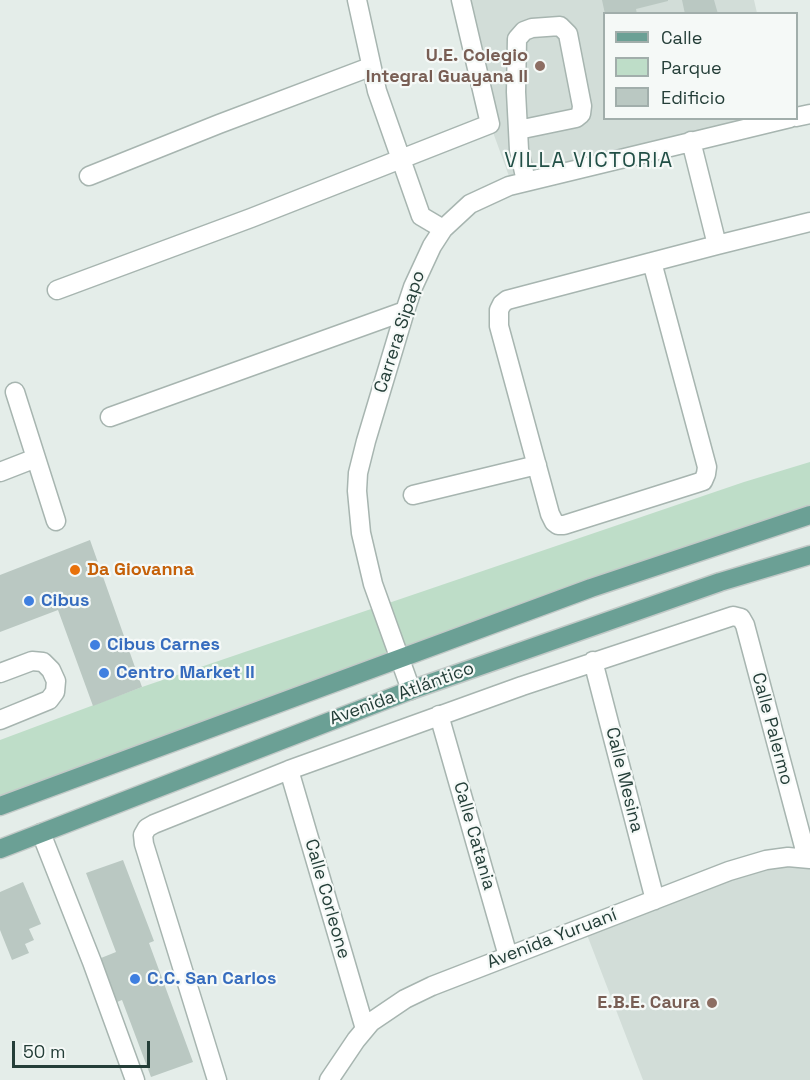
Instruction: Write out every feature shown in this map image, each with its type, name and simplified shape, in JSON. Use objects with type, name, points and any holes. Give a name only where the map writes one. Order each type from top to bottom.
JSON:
[{"type":"main road","name":"Avenida Atlántico","points":[[0,806],[591,588],[810,515]]},
{"type":"main road","name":"Avenida Atlántico","points":[[0,849],[411,690],[720,582],[810,555]]},
{"type":"street","points":[[357,0],[370,67],[421,216],[443,229]]},
{"type":"street","points":[[57,290],[490,124],[460,0]]},
{"type":"street","points":[[518,130],[576,118],[581,114],[582,106],[568,34],[560,26],[532,28],[524,31],[517,39],[516,92],[519,150],[526,181]]},
{"type":"street","points":[[89,176],[370,67]]},
{"type":"street","name":"Carrera Sipapo","points":[[411,690],[372,584],[361,533],[357,490],[358,473],[405,311],[422,264],[443,229],[470,204],[508,186],[781,120]]},
{"type":"street","points":[[691,141],[717,245]]},
{"type":"street","points":[[652,262],[707,467],[706,474],[703,481],[558,525],[550,514],[499,326],[499,310],[507,300],[652,262],[717,245],[810,222]]},
{"type":"street","points":[[110,417],[405,311]]},
{"type":"street","points":[[15,392],[56,521]]},
{"type":"street","points":[[0,472],[36,458]]},
{"type":"street","points":[[413,495],[537,465]]},
{"type":"street","name":"Calle Palermo","points":[[593,661],[723,618],[733,616],[741,618],[745,625],[808,858]]},
{"type":"street","points":[[0,673],[32,661],[44,662],[56,681],[55,692],[49,700],[0,720]]},
{"type":"street","points":[[217,1080],[144,844],[143,835],[147,828],[289,770],[593,661]]},
{"type":"street","name":"Calle Mesina","points":[[593,661],[655,900]]},
{"type":"street","name":"Calle Catania","points":[[439,715],[508,956]]},
{"type":"street","name":"Calle Corleone","points":[[289,770],[365,1029]]},
{"type":"street","points":[[41,833],[135,1080]]},
{"type":"street","name":"Avenida Yuruaní","points":[[329,1080],[365,1029],[386,1011],[432,986],[729,871],[766,860],[788,857],[808,858]]},
{"type":"shaded area","name":"U.E. Colegio Integral Guayana II","points":[[461,0],[754,0],[757,12],[603,12],[603,120],[773,120],[514,190],[490,124]]},
{"type":"shaded area","name":"E.B.E. Caura","points":[[810,859],[810,1080],[643,1080],[584,927],[729,871]]},
{"type":"green space","points":[[810,462],[810,515],[0,806],[0,740],[142,687],[744,482]]},
{"type":"building","points":[[602,0],[668,0],[636,9],[637,12],[605,12]]},
{"type":"building","points":[[682,0],[714,0],[717,12],[685,12]]},
{"type":"building","points":[[90,540],[142,687],[93,706],[58,610],[0,632],[0,575]]},
{"type":"building","name":"C.C. San Carlos","points":[[123,860],[154,941],[149,943],[193,1062],[151,1077],[122,1000],[117,1002],[101,958],[116,952],[86,873]]},
{"type":"building","points":[[23,882],[41,924],[29,929],[34,940],[25,944],[29,953],[12,960],[0,930],[0,892]]},
{"type":"place","name":"U.E. Colegio Integral Guayana II","points":[[540,66]]},
{"type":"place","name":"Da Giovanna","points":[[75,570]]},
{"type":"place","name":"Cibus","points":[[29,601]]},
{"type":"place","name":"Cibus Carnes","points":[[95,645]]},
{"type":"place","name":"Centro Market II","points":[[104,673]]},
{"type":"place","name":"C.C. San Carlos","points":[[135,979]]},
{"type":"place","name":"E.B.E. Caura","points":[[712,1003]]},
{"type":"district","name":"VILLA VICTORIA","points":[[589,161]]}]
